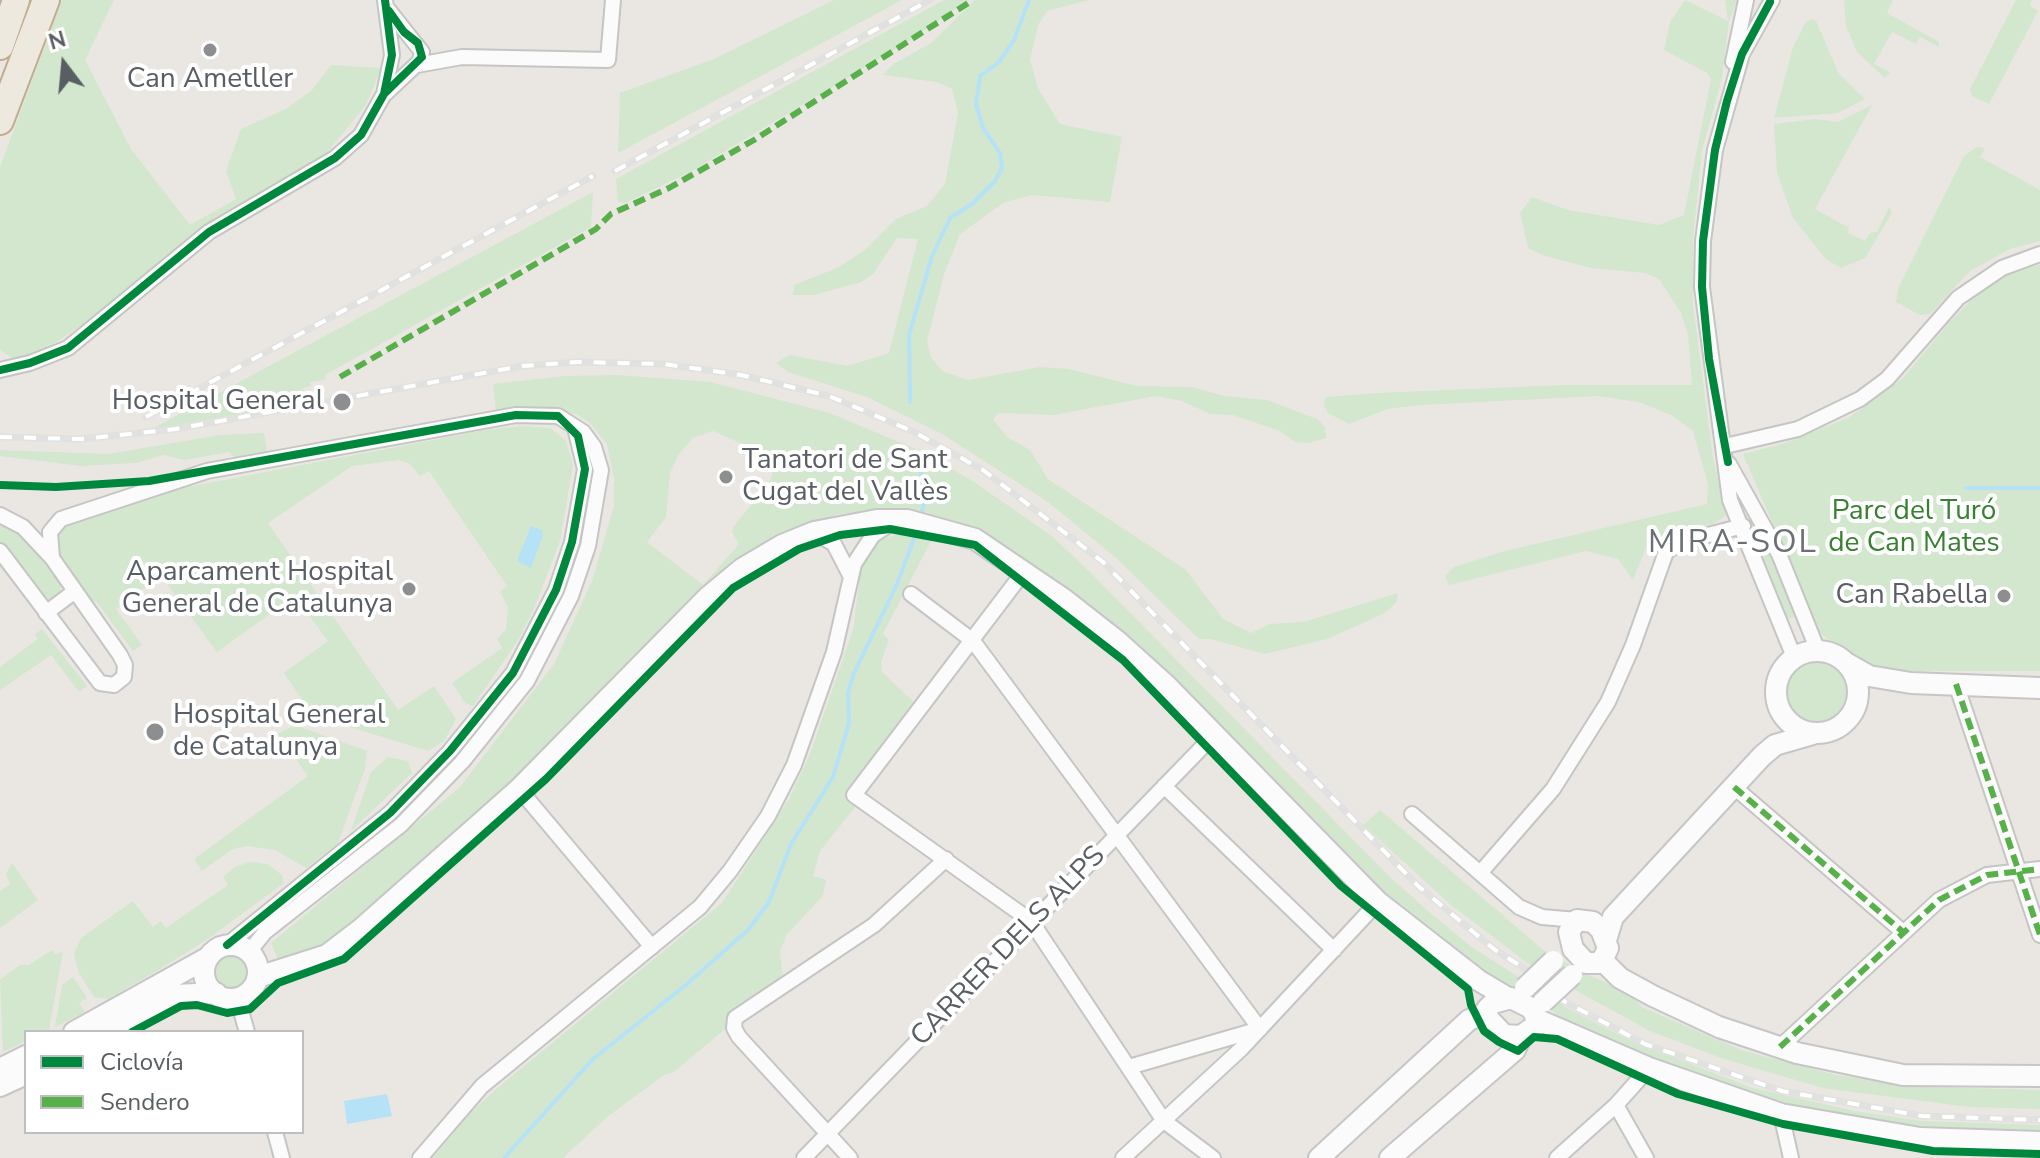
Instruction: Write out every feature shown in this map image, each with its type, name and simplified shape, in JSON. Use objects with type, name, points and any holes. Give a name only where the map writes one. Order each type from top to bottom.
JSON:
[{"type":"highway","points":[[0,46],[16,0]]},
{"type":"highway","points":[[0,121],[46,0]]},
{"type":"street","points":[[392,53],[399,66],[462,57],[608,60],[613,0]]},
{"type":"street","points":[[1746,0],[1736,35],[1727,101],[1709,186],[1702,287],[1709,359],[1728,462],[1730,500],[1794,657]]},
{"type":"street","points":[[1727,101],[1742,54],[1772,0]]},
{"type":"street","points":[[0,370],[48,358],[68,348],[209,232],[335,158],[361,135],[384,94],[414,66],[422,52],[386,3]]},
{"type":"street","points":[[384,94],[392,53],[386,3]]},
{"type":"street","points":[[392,53],[401,39],[462,57]]},
{"type":"street","points":[[1725,446],[1798,429],[1860,399],[1887,379],[1958,298],[2002,268],[2040,254]]},
{"type":"street","points":[[52,558],[49,539],[61,519],[207,471],[489,419],[546,415],[558,416],[583,432],[598,457],[601,470],[598,500],[571,596],[527,681],[462,762],[412,814],[343,874],[265,932],[253,947],[258,977]]},
{"type":"street","points":[[78,1030],[218,951],[390,813],[450,751],[513,673],[556,590],[572,542],[585,469],[578,436],[571,425]]},
{"type":"street","points":[[1728,462],[1779,554],[1818,651]]},
{"type":"street","points":[[0,515],[23,527],[52,558],[125,665],[124,677],[114,685],[100,683],[0,551]]},
{"type":"street","points":[[420,1158],[482,1086],[700,907],[768,816],[794,765],[834,652],[854,564],[873,535],[902,520]]},
{"type":"street","points":[[246,1030],[241,1011],[243,996],[258,977],[338,949],[519,789],[727,580],[782,545],[814,532],[852,524],[902,520],[937,526],[975,539],[1065,600],[1167,686],[1378,902],[1504,1001],[1537,1021],[1649,1068],[1781,1114],[1920,1138],[2040,1142]]},
{"type":"street","points":[[1481,872],[1553,789],[1608,702],[1633,645],[1666,552],[1681,542],[1743,526]]},
{"type":"street","points":[[814,532],[834,544],[851,578]]},
{"type":"street","points":[[1019,578],[854,795],[1031,921],[1164,1121],[1213,1158]]},
{"type":"street","points":[[46,613],[75,591]]},
{"type":"street","points":[[911,594],[973,641],[1260,1029]]},
{"type":"street","points":[[1762,756],[1775,725],[1775,690],[1779,675],[1794,657],[1818,651],[1869,676],[1911,683],[2040,688]]},
{"type":"street","points":[[1846,663],[1857,682],[1856,705]]},
{"type":"street","points":[[1390,1158],[1515,1050],[1587,966],[1608,954],[1606,940],[1610,921],[1617,912],[1762,756],[1789,738],[1829,732],[1844,724],[1856,705],[1870,695],[1911,683]]},
{"type":"street","points":[[1956,684],[2040,935]]},
{"type":"street","points":[[1777,706],[1791,725],[1813,734]]},
{"type":"street","name":"CARRER DELS ALPS","points":[[804,1158],[1213,736]]},
{"type":"street","points":[[1164,786],[1334,950]]},
{"type":"street","points":[[1734,787],[1903,932]]},
{"type":"street","points":[[519,789],[652,947]]},
{"type":"street","points":[[1412,814],[1519,907],[1606,940]]},
{"type":"street","points":[[850,1158],[739,1037],[733,1024],[739,1015],[874,925],[946,859]]},
{"type":"street","points":[[1780,1047],[1939,900],[1987,875],[2040,869]]},
{"type":"street","points":[[1123,1158],[1260,1029],[1378,902]]},
{"type":"street","points":[[1319,1158],[1469,1020],[1504,1001],[1553,961],[1572,927],[1617,912]]},
{"type":"street","points":[[1572,927],[1575,953],[1587,966],[1620,978],[1719,1027],[1780,1047],[1903,1075],[2040,1076]]},
{"type":"street","points":[[218,951],[244,948],[253,956]]},
{"type":"street","points":[[216,993],[206,981],[218,951]]},
{"type":"street","points":[[110,1030],[176,995],[216,993],[229,998],[243,996]]},
{"type":"street","points":[[1504,1001],[1500,1032],[1537,1021]]},
{"type":"street","points":[[1129,1067],[1260,1029]]},
{"type":"street","points":[[0,1069],[24,1057]]},
{"type":"street","points":[[1557,1158],[1616,1105],[1649,1068]]},
{"type":"street","points":[[0,1086],[24,1075]]},
{"type":"street","points":[[1616,1105],[1646,1158]]},
{"type":"street","points":[[1781,1114],[1791,1158]]},
{"type":"street","points":[[276,1134],[282,1158]]},
{"type":"green space","points":[[62,0],[114,0],[85,60],[131,149],[190,225],[236,199],[226,171],[241,129],[286,109],[312,90],[331,65],[381,68],[366,105],[325,155],[203,229],[103,311],[43,351],[17,361],[0,350],[0,167]]},
{"type":"green space","points":[[834,0],[902,0],[618,153],[620,93],[714,59]]},
{"type":"green space","points":[[944,0],[968,0],[904,44],[690,172],[625,203],[618,202],[616,179]]},
{"type":"green space","points":[[975,0],[1089,0],[1047,11],[1038,25],[1030,60],[1038,88],[1060,124],[1122,137],[1110,202],[1032,195],[1003,203],[960,234],[944,274],[927,341],[931,357],[942,371],[968,380],[1040,367],[1069,369],[1137,386],[1192,387],[1224,396],[1267,400],[1317,419],[1325,427],[1326,438],[1308,443],[1295,442],[1280,431],[1233,415],[1210,414],[1182,401],[1156,396],[1053,415],[998,413],[993,419],[1007,437],[1030,450],[1048,479],[1186,570],[1223,619],[1251,633],[1270,624],[1304,622],[1398,593],[1396,603],[1383,614],[1327,639],[1265,654],[1211,639],[1199,639],[1115,557],[1048,502],[942,434],[867,397],[788,372],[776,363],[790,355],[847,366],[889,353],[918,239],[897,238],[873,274],[861,282],[814,295],[793,295],[794,285],[837,268],[865,250],[896,219],[927,206],[945,184],[958,113],[952,89],[937,82],[883,75],[892,65],[931,43]]},
{"type":"green space","points":[[1685,0],[1728,21],[1725,0],[1737,0],[1729,21],[1722,78],[1702,151],[1693,239],[1693,305],[1713,458],[1726,515],[1715,523],[1648,543],[1633,580],[1618,559],[1586,551],[1449,585],[1445,576],[1454,567],[1505,551],[1707,504],[1708,484],[1693,431],[1673,416],[1639,402],[1597,396],[1421,405],[1387,409],[1349,424],[1328,413],[1324,406],[1325,397],[1378,393],[1563,385],[1692,385],[1688,334],[1681,313],[1659,279],[1645,273],[1591,268],[1545,256],[1528,248],[1520,213],[1532,197],[1568,210],[1659,225],[1684,215],[1711,79],[1707,73],[1664,50],[1670,22]]},
{"type":"green space","points":[[1844,0],[1893,0],[1887,13],[1939,42],[1939,47],[1920,37],[1916,44],[1892,32],[1874,64],[1890,72],[1885,78],[1857,52],[1846,26]]},
{"type":"green space","points":[[2016,0],[2032,0],[2030,6],[2038,11],[1989,104],[1972,96],[1970,89]]},
{"type":"green space","points":[[1816,21],[1839,74],[1865,99],[1838,113],[1774,118],[1793,47],[1806,22]]},
{"type":"green space","points":[[1872,105],[1815,209],[1849,228],[1848,233],[1865,241],[1870,233],[1877,232],[1889,207],[1892,213],[1865,258],[1841,268],[1826,259],[1793,218],[1777,173],[1774,124],[1815,119],[1838,122]]},
{"type":"green space","points":[[1977,147],[1985,148],[1980,157],[2040,190],[2040,241],[2010,249],[1970,271],[1930,314],[1920,315],[1896,302],[1898,289],[1964,156]]},
{"type":"green space","points":[[593,192],[591,227],[325,375],[325,380],[310,382],[311,386],[303,388],[305,395],[249,405],[251,412],[150,430]]},
{"type":"green space","name":"Parc del Turó de Can Mates","points":[[2040,265],[2040,671],[1869,671],[1819,632],[1743,454],[1785,443],[1848,418],[1903,378],[1985,286],[2023,268]]},
{"type":"green space","points":[[617,375],[710,382],[830,413],[927,454],[974,482],[1052,536],[1389,876],[1429,912],[1473,948],[1569,1009],[1631,1041],[1753,1088],[1855,1111],[1922,1121],[2040,1125],[2040,1136],[1972,1136],[1795,1111],[1684,1073],[1559,1018],[1552,1010],[1509,985],[1475,970],[1411,924],[1124,639],[984,530],[909,510],[839,514],[759,545],[705,588],[515,781],[331,941],[278,959],[271,943],[460,787],[554,664],[592,581],[614,506],[614,478],[607,444],[590,423],[576,414],[540,407],[496,411],[493,384],[564,376]],"holes":[[[713,431],[747,446],[768,460],[774,469],[768,485],[733,527],[732,532],[739,544],[703,585],[647,542],[666,517],[670,473],[679,454],[693,438]]]},
{"type":"green space","points":[[524,426],[550,428],[566,441],[573,465],[560,541],[519,639],[473,706],[465,703],[452,683],[502,648],[497,639],[506,629],[508,608],[500,591],[507,586],[429,471],[420,476],[410,464],[399,460],[352,466],[268,523],[398,710],[434,686],[456,719],[444,741],[428,751],[321,718],[309,710],[284,673],[328,641],[295,596],[217,652],[161,576],[116,609],[142,645],[133,651],[96,601],[92,603],[57,550],[58,533],[69,522],[172,490],[485,430]]},
{"type":"green space","points":[[264,433],[267,452],[235,458],[229,452],[184,460],[163,455],[136,463],[82,466],[0,456],[0,450],[108,454],[220,435]]},
{"type":"green space","points":[[1745,512],[1774,561],[1797,616],[1788,619]]},
{"type":"green space","points":[[0,520],[34,543],[61,583],[60,595],[50,600],[39,592],[0,541]]},
{"type":"green space","points":[[903,533],[932,539],[883,634],[889,640],[881,662],[882,672],[920,708],[856,790],[860,801],[820,851],[813,876],[826,880],[823,896],[787,934],[780,952],[783,980],[674,1072],[664,1075],[607,1117],[563,1158],[433,1158],[472,1111],[500,1086],[722,903],[789,799],[810,754],[853,630],[861,567],[870,550],[881,539]]},
{"type":"green space","points":[[42,629],[87,686],[79,692],[51,655],[0,690],[0,667],[38,639],[35,634]]},
{"type":"green space","points":[[1816,659],[1839,669],[1849,692],[1839,715],[1816,725],[1793,715],[1783,692],[1793,669]]},
{"type":"green space","points":[[295,725],[367,751],[365,769],[338,843],[306,868],[275,850],[247,846],[233,849],[202,871],[194,859],[308,776],[278,734]]},
{"type":"green space","points":[[388,757],[408,761],[412,773],[351,831],[371,772]]},
{"type":"green space","points":[[1380,810],[1542,949],[1588,975],[1627,991],[1642,1007],[1741,1050],[1836,1075],[1925,1087],[2040,1090],[2040,1109],[1969,1107],[1823,1088],[1724,1059],[1650,1031],[1533,967],[1451,905],[1363,825]]},
{"type":"green space","points":[[250,862],[267,864],[282,875],[284,883],[208,939],[160,969],[108,999],[94,997],[79,973],[74,954],[81,938],[133,901],[153,927],[161,921],[166,928],[228,885],[223,877],[235,867]]},
{"type":"green space","points":[[12,863],[38,900],[0,928],[0,891],[10,884],[6,874]]},
{"type":"green space","points":[[52,950],[56,955],[63,951],[49,1030],[24,1030],[24,1042],[3,1052],[0,980],[20,965],[29,965]]},
{"type":"green space","points":[[232,950],[247,956],[253,971],[247,986],[232,992],[217,986],[211,971],[217,956]]},
{"type":"green space","points":[[73,977],[87,998],[79,1003],[85,1012],[55,1027],[62,985]]},
{"type":"water","points":[[531,526],[542,530],[543,535],[531,568],[517,561]]},
{"type":"water","points":[[387,1094],[392,1116],[347,1124],[344,1101]]},
{"type":"waterway","points":[[910,402],[909,335],[932,256],[950,218],[972,204],[995,181],[1002,168],[1000,153],[983,128],[976,104],[980,76],[999,62],[1014,40],[1029,0]]},
{"type":"waterway","points":[[919,463],[925,497],[921,516]]},
{"type":"waterway","points":[[1966,488],[2040,488]]},
{"type":"waterway","points":[[504,1158],[593,1059],[687,984],[748,930],[769,902],[791,844],[833,777],[849,723],[848,693],[854,673],[897,584],[918,528]]},
{"type":"railway","points":[[615,171],[930,0]]},
{"type":"railway","points":[[146,417],[593,176]]},
{"type":"railway","points":[[0,437],[81,439],[176,429],[522,366],[578,362],[664,364],[741,375],[829,396],[912,431],[983,470],[1103,562],[1418,886],[1495,950],[1532,973]]},
{"type":"railway","points":[[1556,997],[1645,1044],[1782,1091],[1922,1116],[2040,1120]]},
{"type":"marked path","points":[[340,377],[596,229],[611,214],[669,188],[754,140],[973,0]]},
{"type":"marked path","points":[[1956,684],[2040,935]]},
{"type":"marked path","points":[[1734,787],[1903,932]]},
{"type":"marked path","points":[[1780,1047],[1939,900],[1987,875],[2040,869]]},
{"type":"cycle path","points":[[0,370],[30,363],[68,348],[209,232],[335,158],[361,135],[384,94],[392,55],[385,0]]},
{"type":"cycle path","points":[[1728,462],[1709,359],[1702,287],[1703,241],[1715,150],[1727,101],[1742,54],[1770,2]]},
{"type":"cycle path","points":[[384,94],[422,57],[418,43],[404,32],[389,11]]},
{"type":"cycle path","points":[[0,485],[56,487],[149,481],[516,415],[558,416],[578,436],[585,469],[572,542],[556,590],[513,673],[450,751],[390,813],[227,945]]},
{"type":"cycle path","points":[[136,1030],[181,1006],[197,1005],[227,1013],[250,1009],[278,983],[344,959],[546,779],[733,588],[799,549],[840,535],[890,529],[975,545],[1123,660],[1341,886],[1468,989],[1471,1005],[1484,1031],[1499,1042],[1518,1051],[1534,1037],[1557,1039],[1678,1094],[1783,1124],[1933,1151],[2040,1154]]},
{"type":"place","name":"Can Ametller","points":[[210,50]]},
{"type":"place","name":"Hospital General","points":[[342,402]]},
{"type":"place","name":"Tanatori de Sant Cugat del Vallès","points":[[726,477]]},
{"type":"place","name":"Aparcament Hospital General de Catalunya","points":[[409,589]]},
{"type":"place","name":"Can Rabella","points":[[2004,596]]},
{"type":"place","name":"Hospital General de Catalunya","points":[[155,732]]},
{"type":"district","name":"MIRA-SOL","points":[[1733,544]]}]
